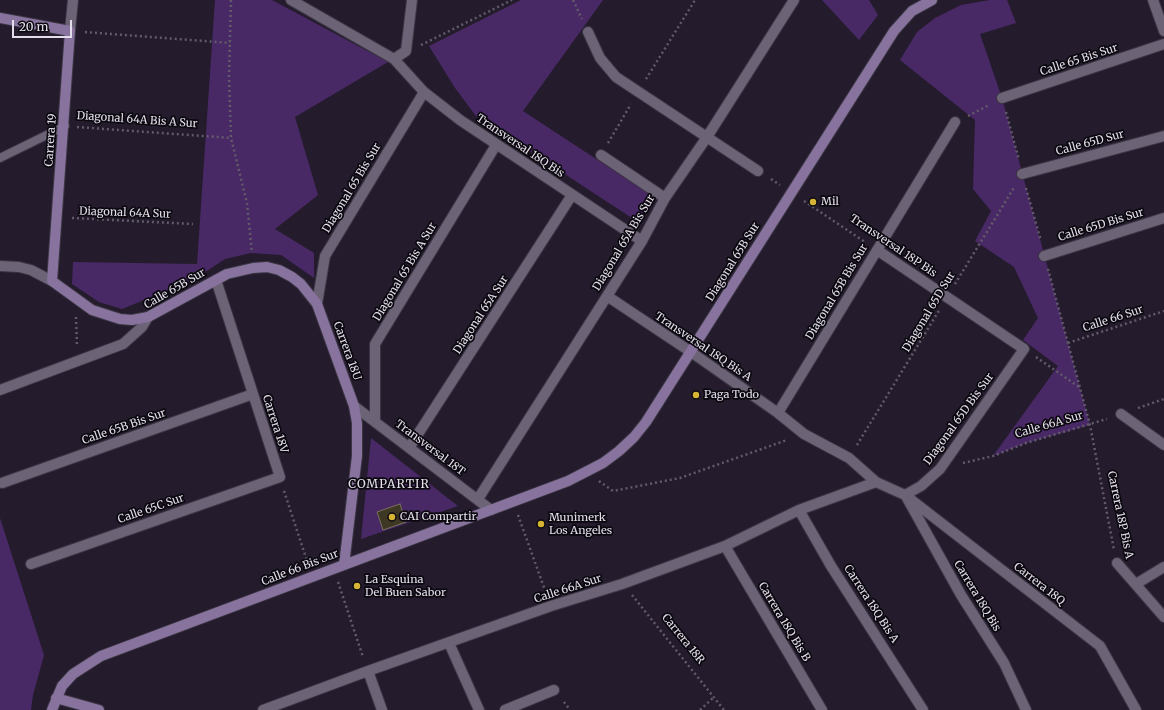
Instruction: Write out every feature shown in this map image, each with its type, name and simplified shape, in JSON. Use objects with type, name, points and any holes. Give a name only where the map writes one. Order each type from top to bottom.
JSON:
[{"type":"street","name":"Carrera 19","points":[[52,281],[65,126],[73,0]]},
{"type":"street","name":"Transversal 18Q Bis","points":[[291,0],[394,59],[424,92],[496,145],[642,241]]},
{"type":"street","points":[[394,59],[406,51],[412,0]]},
{"type":"street","name":"Diagonal 65A Bis Sur","points":[[478,500],[642,241],[665,198],[707,137],[794,0]]},
{"type":"street","name":"Diagonal 65B Sur","points":[[568,481],[603,463],[634,437],[646,422],[894,31],[912,11],[932,0]]},
{"type":"street","points":[[1153,0],[1164,31]]},
{"type":"street","points":[[0,18],[70,31]]},
{"type":"street","points":[[588,32],[600,58],[607,69],[616,77],[758,170]]},
{"type":"street","name":"Calle 65 Bis Sur","points":[[1002,98],[1164,44]]},
{"type":"street","name":"Diagonal 65 Bis Sur","points":[[317,304],[325,256],[424,92]]},
{"type":"street","name":"Diagonal 65B Bis Sur","points":[[778,413],[955,122]]},
{"type":"street","name":"Calle 65D Sur","points":[[1022,174],[1164,136]]},
{"type":"street","name":"Diagonal 65 Bis A Sur","points":[[375,422],[375,344],[496,145]]},
{"type":"street","points":[[601,155],[665,198]]},
{"type":"street","name":"Diagonal 65A Sur","points":[[409,448],[572,195]]},
{"type":"street","name":"Calle 65D Bis Sur","points":[[1044,256],[1164,218]]},
{"type":"street","name":"Transversal 18P Bis","points":[[877,250],[1024,349]]},
{"type":"street","points":[[0,266],[19,267],[31,270],[52,281],[92,310],[109,317],[132,320],[148,317]]},
{"type":"street","name":"Calle 65B Sur","points":[[0,390],[122,344],[142,327],[148,317],[227,274],[253,268],[279,270],[301,284],[317,304]]},
{"type":"street","name":"Carrera 18V","points":[[216,280],[280,477]]},
{"type":"street","name":"Transversal 18Q Bis A","points":[[607,296],[691,352],[778,413],[804,434],[849,458],[876,482],[905,495]]},
{"type":"street","name":"Carrera 18U","points":[[317,304],[354,406]]},
{"type":"street","name":"Diagonal 65D Bis Sur","points":[[905,495],[921,486],[940,469],[1024,349]]},
{"type":"street","name":"Calle 65B Bis Sur","points":[[2,483],[253,394]]},
{"type":"street","points":[[344,564],[357,456],[358,436],[354,406]]},
{"type":"street","name":"Transversal 18T","points":[[354,406],[491,510]]},
{"type":"street","points":[[1121,414],[1164,445]]},
{"type":"street","name":"Calle 65C Sur","points":[[31,564],[280,477]]},
{"type":"street","name":"Calle 66 Bis Sur","points":[[52,710],[62,686],[73,674],[101,656],[568,481]]},
{"type":"street","name":"Calle 66A Sur","points":[[263,710],[551,606],[622,584],[725,546],[799,510],[876,482]]},
{"type":"street","name":"Carrera 18Q Bis","points":[[905,495],[961,595],[1004,663],[1026,710]]},
{"type":"street","name":"Carrera 18Q","points":[[905,495],[1100,646],[1136,710]]},
{"type":"street","name":"Carrera 18Q Bis A","points":[[799,510],[832,566],[923,710]]},
{"type":"street","name":"Carrera 18Q Bis B","points":[[725,546],[822,710]]},
{"type":"street","name":"Carrera 18P Bis A","points":[[1116,564],[1136,584],[1164,617]]},
{"type":"street","points":[[1136,584],[1164,567]]},
{"type":"street","points":[[449,643],[479,710]]},
{"type":"street","points":[[368,671],[382,710]]},
{"type":"street","points":[[505,710],[554,690]]},
{"type":"street","points":[[56,698],[99,710]]},
{"type":"lane","name":"Diagonal 64A Bis A Sur","points":[[0,158],[65,126]]},
{"type":"path","points":[[231,0],[229,76],[231,138],[246,203],[253,268]]},
{"type":"path","points":[[406,51],[512,0]]},
{"type":"path","points":[[573,0],[588,32]]},
{"type":"path","points":[[601,155],[695,0]]},
{"type":"path","points":[[70,31],[230,43]]},
{"type":"path","points":[[955,122],[1002,98]]},
{"type":"path","name":"Diagonal 64A Bis A Sur","points":[[65,126],[231,138]]},
{"type":"path","name":"Transversal 18P Bis","points":[[758,170],[877,250]]},
{"type":"path","name":"Diagonal 65D Sur","points":[[849,458],[1022,174]]},
{"type":"path","name":"Diagonal 64A Sur","points":[[57,218],[193,224]]},
{"type":"path","points":[[76,298],[78,361]]},
{"type":"path","name":"Calle 66 Sur","points":[[1068,342],[1164,311]]},
{"type":"path","points":[[1024,349],[1080,387]]},
{"type":"path","name":"Calle 66A Sur","points":[[940,469],[993,456],[1026,443],[1090,425],[1164,399]]},
{"type":"path","name":"Carrera 18P Bis A","points":[[1090,425],[1116,564]]},
{"type":"path","points":[[586,473],[613,491],[680,478],[804,434]]},
{"type":"path","points":[[280,477],[312,576]]},
{"type":"path","points":[[513,502],[551,606]]},
{"type":"path","points":[[333,568],[368,671]]},
{"type":"path","name":"Carrera 18R","points":[[622,584],[724,710]]},
{"type":"path","points":[[700,710],[714,697]]},
{"type":"shaded area","points":[[215,0],[272,0],[388,62],[295,117],[318,195],[275,229],[314,253],[314,278],[281,255],[251,253],[225,259],[193,280],[122,309],[99,302],[72,284],[73,262],[197,264]]},
{"type":"shaded area","points":[[521,0],[603,0],[523,111],[654,197],[638,222],[476,116],[455,88],[429,46]]},
{"type":"shaded area","points":[[822,0],[869,0],[878,15],[859,40]]},
{"type":"shaded area","points":[[990,0],[1007,0],[1016,23],[980,34],[1002,98],[1090,425],[1026,443],[993,456],[1058,366],[1023,340],[1038,318],[1014,267],[975,241],[991,211],[973,189],[975,120],[900,60],[917,32],[935,18],[961,5]]},
{"type":"shaded area","points":[[371,438],[458,506],[361,539]]},
{"type":"shaded area","points":[[0,518],[44,655],[33,695],[31,710],[0,710]]},
{"type":"building","name":"CAI Compartir","points":[[400,504],[406,522],[383,530],[377,512]]},
{"type":"place","name":"Mil","points":[[813,202]]},
{"type":"place","name":"Paga Todo","points":[[696,395]]},
{"type":"place","name":"CAI Compartir","points":[[392,517]]},
{"type":"place","name":"Munimerk Los Angeles","points":[[541,524]]},
{"type":"place","name":"La Esquina Del Buen Sabor","points":[[357,586]]},
{"type":"district","name":"COMPARTIR","points":[[389,485]]}]
